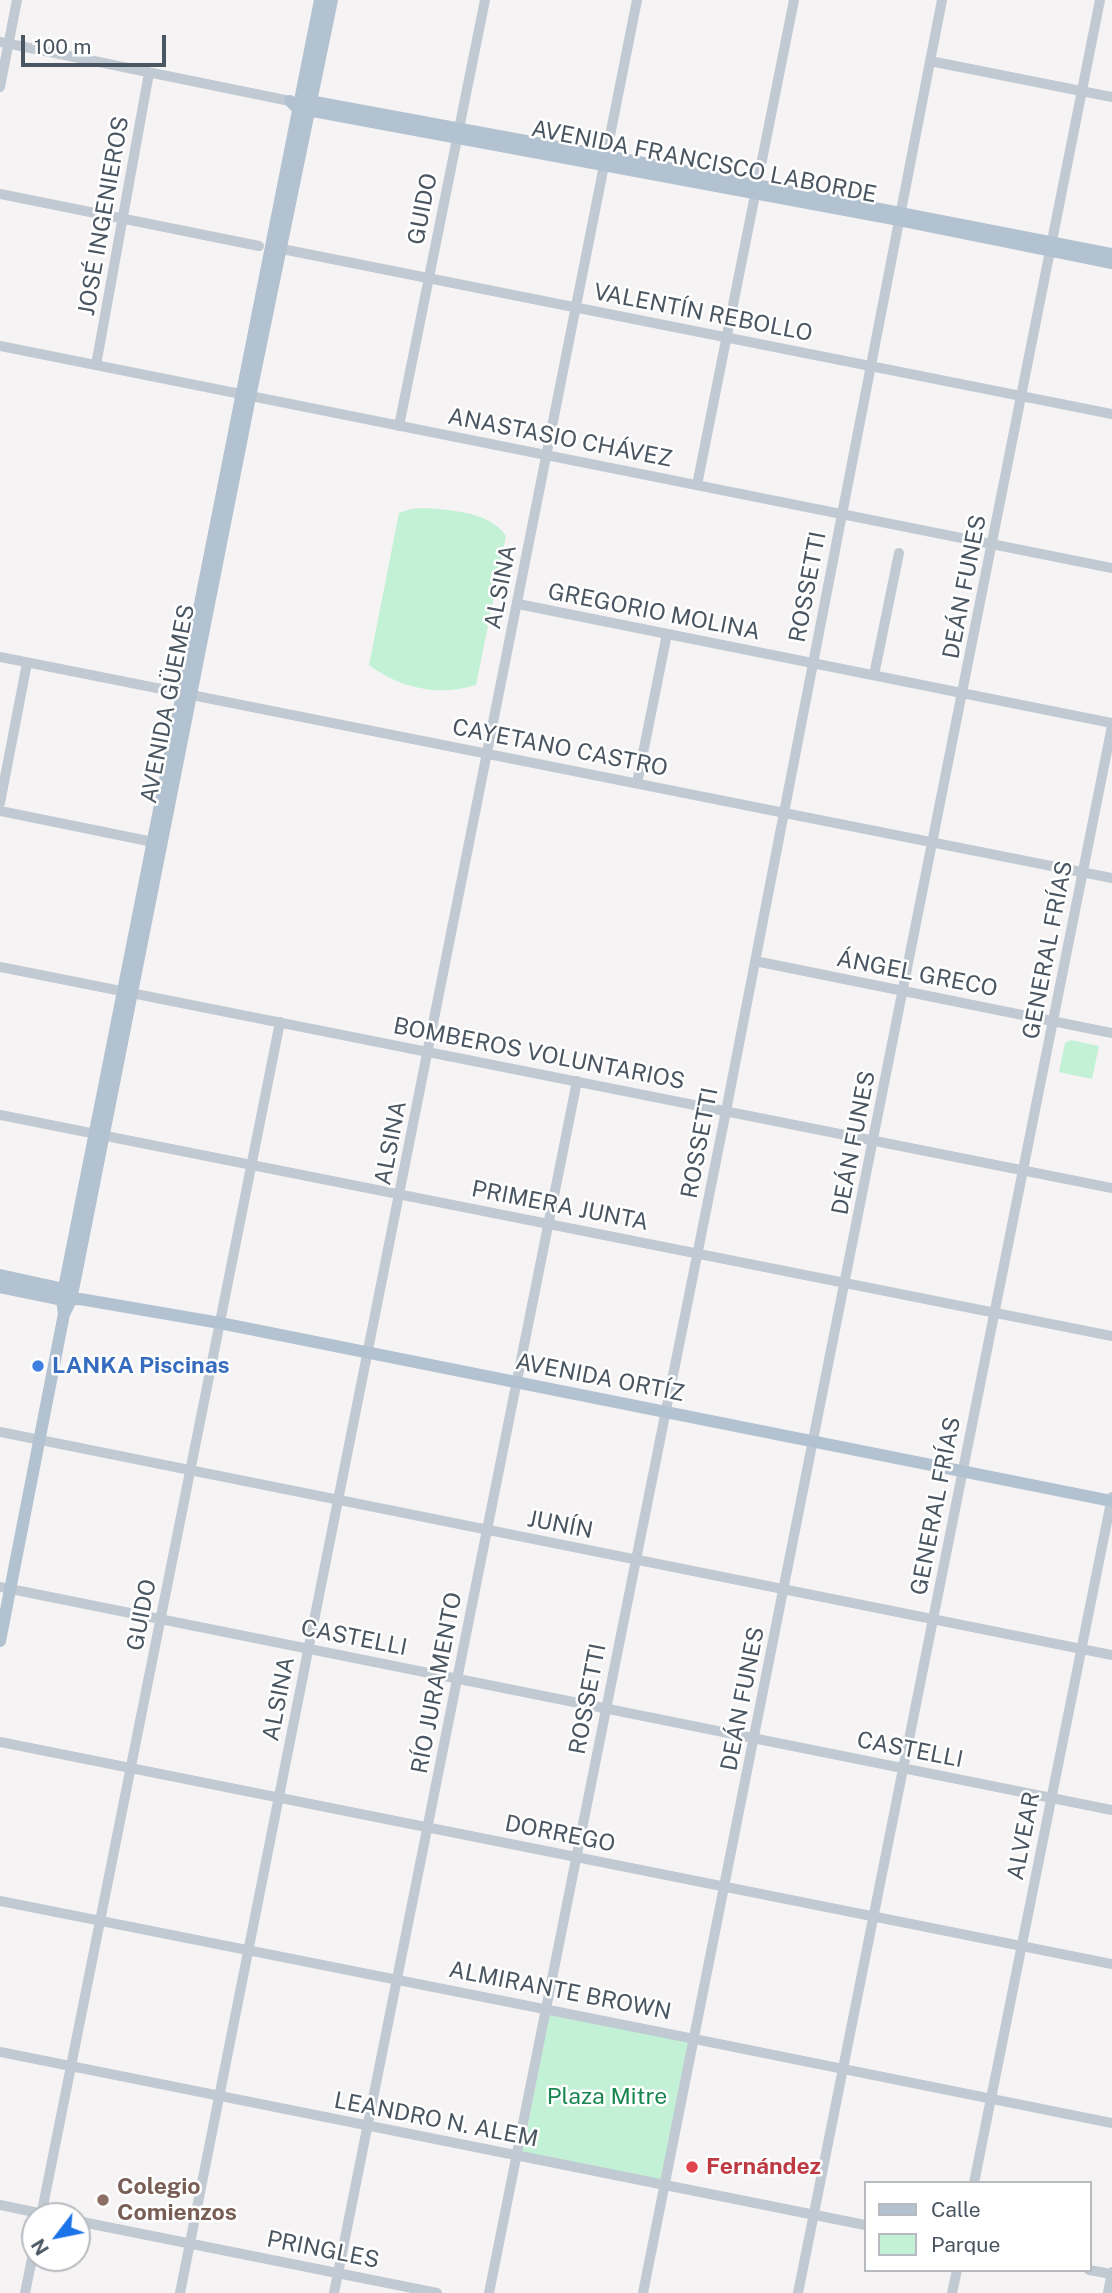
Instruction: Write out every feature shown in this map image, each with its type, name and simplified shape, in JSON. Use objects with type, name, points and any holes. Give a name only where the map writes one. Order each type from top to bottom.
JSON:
[{"type":"main road","points":[[301,104],[320,0]]},
{"type":"main road","points":[[301,104],[332,0]]},
{"type":"main road","name":"AVENIDA FRANCISCO LABORDE","points":[[301,104],[1052,246],[1112,254]]},
{"type":"main road","name":"AVENIDA GÜEMES","points":[[0,1641],[5,1588],[69,1296],[301,104]]},
{"type":"main road","name":"AVENIDA FRANCISCO LABORDE","points":[[1052,246],[1112,263]]},
{"type":"main road","name":"AVENIDA ORTÍZ","points":[[0,1275],[69,1296]]},
{"type":"main road","name":"AVENIDA ORTÍZ","points":[[0,1287],[69,1296],[220,1324],[1112,1500]]},
{"type":"street","points":[[0,87],[4,43],[18,0]]},
{"type":"street","name":"GUIDO","points":[[399,426],[485,0]]},
{"type":"street","points":[[697,485],[794,0]]},
{"type":"street","name":"ROSSETTI","points":[[489,2293],[726,1111],[942,0]]},
{"type":"street","name":"DEÁN FUNES","points":[[643,2293],[1100,0]]},
{"type":"street","name":"ALSINA","points":[[180,2293],[606,160],[634,1]]},
{"type":"street","name":"AVENIDA FRANCISCO LABORDE","points":[[4,43],[301,104]]},
{"type":"street","points":[[930,61],[1112,97]]},
{"type":"street","name":"JOSÉ INGENIEROS","points":[[96,365],[149,73]]},
{"type":"street","points":[[0,194],[258,246]]},
{"type":"street","name":"VALENTÍN REBOLLO","points":[[287,250],[1112,414]]},
{"type":"street","name":"ANASTASIO CHÁVEZ","points":[[0,346],[1112,568]]},
{"type":"street","points":[[874,676],[899,553]]},
{"type":"street","name":"GREGORIO MOLINA","points":[[517,604],[1112,725]]},
{"type":"street","points":[[637,783],[667,634]]},
{"type":"street","name":"CAYETANO CASTRO","points":[[0,657],[1112,878]]},
{"type":"street","points":[[0,803],[27,663]]},
{"type":"street","name":"GENERAL FRÍAS","points":[[798,2293],[1112,725]]},
{"type":"street","points":[[0,811],[157,843]]},
{"type":"street","name":"ÁNGEL GRECO","points":[[755,961],[1112,1033]]},
{"type":"street","name":"BOMBEROS VOLUNTARIOS","points":[[0,967],[1112,1188]]},
{"type":"street","name":"GUIDO","points":[[44,2202],[280,1022]]},
{"type":"street","name":"RÍO JURAMENTO","points":[[334,2293],[577,1082]]},
{"type":"street","name":"PRIMERA JUNTA","points":[[0,1115],[1112,1336]]},
{"type":"street","name":"JUNÍN","points":[[0,1433],[1112,1655]]},
{"type":"street","name":"ALVEAR","points":[[974,2181],[1112,1500]]},
{"type":"street","name":"CASTELLI","points":[[5,1588],[1112,1810]]},
{"type":"street","name":"DORREGO","points":[[0,1742],[1112,1964]]},
{"type":"street","name":"ALMIRANTE BROWN","points":[[0,1900],[1112,2123]]},
{"type":"street","name":"LEANDRO N. ALEM","points":[[0,2052],[864,2225]]},
{"type":"street","points":[[0,2206],[21,2211]]},
{"type":"street","name":"PRINGLES","points":[[91,2224],[437,2293]]},
{"type":"street","points":[[1091,2270],[1112,2274],[1108,2293]]},
{"type":"street","points":[[25,2293],[29,2272]]},
{"type":"street","points":[[952,2293],[957,2272]]},
{"type":"green space","points":[[425,508],[458,511],[480,517],[491,522],[506,536],[476,685],[462,689],[434,690],[406,685],[369,665],[399,513]]},
{"type":"green space","points":[[1071,1040],[1099,1046],[1092,1079],[1059,1072],[1065,1043]]},
{"type":"green space","name":"Plaza Mitre","points":[[550,2012],[693,2040],[663,2183],[522,2155]]},
{"type":"place","name":"LANKA Piscinas","points":[[38,1366]]},
{"type":"place","name":"Fernández","points":[[692,2167]]},
{"type":"place","name":"Colegio Comienzos","points":[[103,2200]]}]
